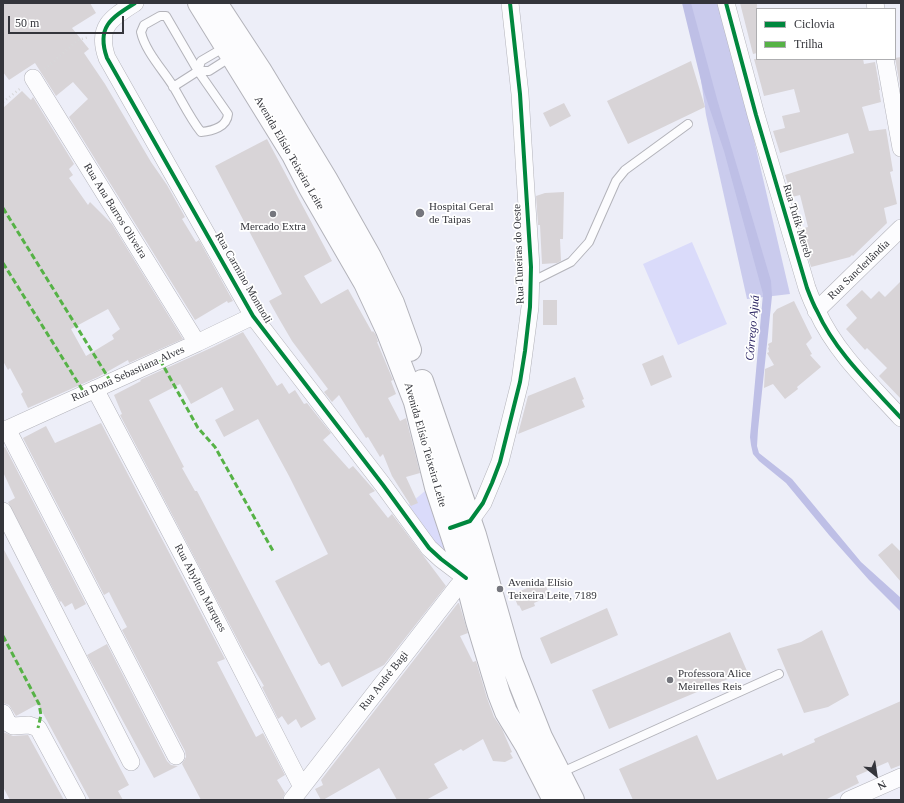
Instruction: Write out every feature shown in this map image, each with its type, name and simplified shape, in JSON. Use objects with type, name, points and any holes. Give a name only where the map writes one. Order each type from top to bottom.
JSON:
[{"type":"main road","name":"Avenida Elísio Teixeira Leite","points":[[198,3],[228,52],[252,74]]},
{"type":"main road","name":"Avenida Elísio Teixeira Leite","points":[[216,3],[252,74],[326,178],[393,303],[421,398],[470,521],[475,575],[477,621],[500,694],[506,712],[526,745],[554,800]]},
{"type":"main road","name":"Avenida Elísio Teixeira Leite","points":[[421,398],[436,487],[450,528],[475,575],[541,737],[573,800]]},
{"type":"street","points":[[103,34],[111,19],[135,3]]},
{"type":"street","name":"Rua Tuneiras do Oeste","points":[[470,521],[483,503],[500,462],[520,382],[530,307],[526,176],[520,94],[510,3]]},
{"type":"street","name":"Rua Tufik Mereb","points":[[726,3],[756,115],[807,288],[816,311],[848,361],[901,418]]},
{"type":"street","name":"Rua Carmino Montuoli","points":[[103,34],[103,47],[114,72],[253,316],[383,485],[429,548],[441,560],[475,575]]},
{"type":"street","points":[[885,60],[901,148]]},
{"type":"street","name":"Rua Ana Barros Oliveira","points":[[33,78],[197,343]]},
{"type":"street","name":"Rua Sanclerlândia","points":[[816,311],[901,228]]},
{"type":"street","name":"Rua Dona Sebastiana Alves","points":[[5,430],[95,390],[253,316]]},
{"type":"street","name":"Rua Ahylton Marques","points":[[95,390],[204,595],[297,793]]},
{"type":"street","points":[[5,430],[176,756]]},
{"type":"street","points":[[3,511],[131,762]]},
{"type":"street","points":[[450,528],[470,521]]},
{"type":"street","name":"Rua André Bagi","points":[[297,793],[475,575]]},
{"type":"street","points":[[3,713],[8,723],[13,726],[29,725],[38,728],[77,800]]},
{"type":"street","points":[[849,800],[901,777]]},
{"type":"lane","points":[[160,16],[166,16],[198,71],[228,114],[228,118],[222,125],[211,131],[201,132],[173,87],[142,37],[141,32],[144,25],[160,16]]},
{"type":"lane","points":[[198,71],[201,61],[228,52]]},
{"type":"lane","points":[[173,87],[198,71],[209,71],[228,52]]},
{"type":"lane","points":[[530,283],[571,262],[589,242],[616,180],[625,170],[688,124]]},
{"type":"lane","points":[[560,774],[778,674]]},
{"type":"path","points":[[3,102],[78,40],[103,34]]},
{"type":"shaded area","points":[[682,3],[691,3],[717,99],[771,281],[772,296],[758,430],[757,446],[759,453],[792,479],[861,562],[901,598],[901,612],[869,580],[786,483],[759,461],[753,454],[750,437],[763,294],[724,151],[703,89]]},
{"type":"shaded area","points":[[690,3],[722,3],[790,294],[747,299],[706,115]]},
{"type":"shaded area","points":[[692,242],[727,324],[678,345],[643,264]]},
{"type":"shaded area","points":[[437,481],[468,581],[401,511]]},
{"type":"building","points":[[3,3],[90,3],[96,13],[72,28],[89,49],[84,53],[105,84],[151,162],[167,185],[185,217],[182,219],[196,242],[199,240],[233,301],[228,303],[227,301],[195,320],[69,117],[88,99],[73,82],[56,96],[35,63],[9,80],[3,72]]},
{"type":"building","points":[[740,3],[757,3],[756,53],[753,54]]},
{"type":"building","points":[[901,57],[901,86],[895,60],[896,58]]},
{"type":"building","points":[[754,59],[863,60],[864,64],[875,62],[881,102],[862,107],[869,131],[886,129],[893,171],[890,172],[897,204],[884,208],[887,223],[853,256],[852,255],[850,257],[811,267],[800,229],[808,227],[800,195],[792,197],[785,175],[854,153],[848,133],[780,153],[773,131],[785,128],[782,116],[800,112],[794,89],[764,96]]},
{"type":"building","points":[[691,61],[705,107],[628,144],[607,101]]},
{"type":"building","points":[[22,91],[31,100],[33,97],[74,164],[69,169],[73,175],[69,178],[88,205],[90,202],[112,224],[183,339],[129,363],[128,360],[98,377],[28,408],[21,394],[23,392],[10,368],[8,370],[3,361],[3,108]],"holes":[[[108,309],[120,329],[112,335],[114,339],[86,356],[71,329]]]},
{"type":"building","points":[[564,103],[571,116],[550,127],[543,113]]},
{"type":"building","points":[[267,139],[332,261],[304,276],[321,304],[348,289],[372,332],[373,331],[376,335],[377,342],[393,380],[391,381],[396,394],[388,398],[400,421],[406,418],[420,473],[406,477],[418,503],[411,506],[392,476],[383,454],[380,457],[339,395],[332,402],[324,392],[328,389],[292,341],[278,317],[269,301],[282,294],[215,166]]},
{"type":"building","points":[[564,192],[563,239],[560,239],[561,261],[557,263],[542,264],[540,225],[538,225],[536,196],[545,193]]},
{"type":"building","points":[[901,281],[901,399],[879,376],[887,368],[867,348],[865,350],[846,329],[857,318],[846,305],[862,290],[871,299],[879,291],[885,297]]},
{"type":"building","points":[[543,300],[557,300],[557,325],[543,325]]},
{"type":"building","points":[[794,301],[812,338],[806,344],[812,354],[810,355],[821,367],[785,399],[773,384],[764,388],[765,369],[774,365],[767,353],[769,352],[768,344],[772,342],[773,314],[777,309]]},
{"type":"building","points":[[243,332],[277,386],[282,383],[289,394],[295,390],[304,404],[307,403],[331,433],[323,440],[349,469],[353,466],[375,491],[369,494],[388,518],[392,514],[446,586],[384,665],[342,687],[329,662],[321,666],[319,664],[275,581],[328,554],[289,476],[258,419],[224,437],[215,420],[234,410],[222,387],[191,404],[180,384],[149,400],[184,467],[182,468],[195,491],[197,491],[316,719],[301,728],[296,719],[288,725],[282,716],[278,719],[262,687],[264,686],[244,652],[120,415],[122,414],[114,395],[141,381],[140,380]]},
{"type":"building","points":[[663,355],[672,377],[651,386],[642,364]]},
{"type":"building","points":[[575,377],[584,399],[582,400],[585,407],[518,434],[528,396]]},
{"type":"building","points":[[101,423],[225,659],[217,662],[256,737],[263,733],[285,775],[277,780],[285,793],[282,800],[201,800],[182,764],[186,757],[185,751],[122,630],[127,627],[109,592],[104,595],[23,438],[46,426],[55,443]]},
{"type":"building","points":[[5,447],[86,604],[75,610],[72,603],[65,607],[61,601],[60,602],[8,502],[15,498],[3,472],[3,448]]},
{"type":"building","points":[[892,543],[901,552],[901,582],[878,555]]},
{"type":"building","points":[[3,548],[129,785],[118,791],[123,800],[90,800],[38,704],[16,716],[9,705],[3,703]]},
{"type":"building","points":[[544,581],[550,596],[534,603],[535,606],[522,611],[513,594]]},
{"type":"building","points":[[458,603],[468,633],[460,636],[473,662],[476,661],[494,717],[502,729],[513,758],[505,762],[493,761],[483,739],[463,751],[461,749],[434,764],[448,788],[426,800],[397,800],[379,768],[321,800],[315,789],[323,785],[321,780]]},
{"type":"building","points":[[607,608],[618,635],[551,664],[540,638]]},
{"type":"building","points":[[822,630],[849,695],[828,707],[804,713],[777,649],[801,642]]},
{"type":"building","name":"Professora Alice Meirelles Reis","points":[[730,632],[747,671],[609,729],[592,690]]},
{"type":"building","points":[[107,644],[167,761],[171,765],[178,766],[154,778],[87,655]]},
{"type":"building","points":[[901,701],[901,765],[891,769],[888,762],[856,776],[859,783],[825,800],[633,800],[619,769],[697,735],[717,780],[782,753],[783,756],[815,742],[814,739]]},
{"type":"building","points":[[3,732],[13,736],[28,735],[64,800],[10,800],[3,787]]},
{"type":"marked path","points":[[3,208],[111,382]]},
{"type":"marked path","points":[[3,263],[85,394]]},
{"type":"marked path","points":[[160,360],[198,428],[215,447],[273,551]]},
{"type":"marked path","points":[[3,636],[39,704],[41,715],[38,728]]},
{"type":"cycle path","points":[[135,3],[108,24],[103,38],[107,58],[253,316],[383,485],[429,548],[466,578]]},
{"type":"cycle path","points":[[450,528],[470,521],[483,503],[492,483],[500,462],[520,382],[525,351],[530,307],[531,267],[520,94],[510,3]]},
{"type":"cycle path","points":[[726,3],[756,115],[807,288],[812,300],[825,326],[844,355],[901,418]]},
{"type":"place","name":"Hospital Geral de Taipas","points":[[420,213]]},
{"type":"place","name":"Mercado Extra","points":[[273,214]]},
{"type":"place","name":"Avenida Elísio Teixeira Leite, 7189","points":[[500,589]]},
{"type":"place","name":"Professora Alice Meirelles Reis","points":[[670,680]]},
{"type":"water label","name":"Córrego Ajuá","points":[[753,328]]}]
